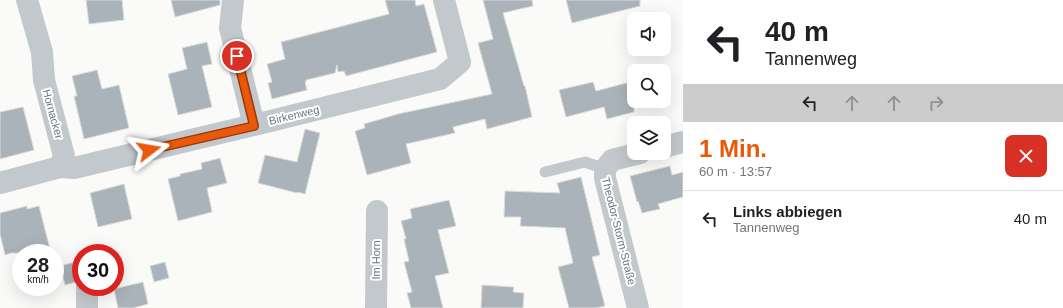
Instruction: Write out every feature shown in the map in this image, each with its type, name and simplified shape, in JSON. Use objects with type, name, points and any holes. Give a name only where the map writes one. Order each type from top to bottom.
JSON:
[{"type":"street","name":"Hornacker","points":[[27,0],[42,52],[44,80],[64,156],[60,167]]},
{"type":"street","points":[[233,0],[230,28],[254,126]]},
{"type":"street","name":"Birkenweg","points":[[60,167],[74,168],[254,126],[440,79],[460,62],[444,0]]},
{"type":"street","points":[[671,145],[683,142]]},
{"type":"street","name":"Theodor-Storm-Straße","points":[[627,156],[612,160],[604,169],[638,308]]},
{"type":"street","points":[[0,183],[60,167]]},
{"type":"street","name":"Im Horn","points":[[376,308],[377,211]]},
{"type":"street","points":[[87,296],[87,308]]},
{"type":"lane","points":[[545,172],[585,162],[604,169]]},
{"type":"building","points":[[86,0],[122,0],[124,20],[89,24]]},
{"type":"building","points":[[171,0],[220,0],[220,5],[175,17]]},
{"type":"building","points":[[385,0],[415,0],[416,6],[424,4],[437,52],[346,76],[344,71],[338,72],[337,65],[335,73],[306,80],[307,90],[272,99],[268,83],[272,82],[267,64],[285,59],[281,42],[389,14]]},
{"type":"building","points":[[483,0],[532,0],[533,6],[503,13],[525,86],[532,117],[487,129],[485,119],[453,127],[455,133],[406,144],[411,163],[367,175],[355,131],[365,128],[364,124],[398,114],[492,94],[478,43],[493,39]]},
{"type":"building","points":[[566,0],[640,0],[640,6],[572,23]]},
{"type":"building","points":[[207,42],[212,64],[202,66],[212,107],[178,115],[168,74],[187,69],[182,48]]},
{"type":"building","points":[[97,70],[102,89],[119,85],[129,128],[84,139],[74,96],[77,96],[72,76]]},
{"type":"building","points":[[593,82],[596,91],[627,83],[627,108],[634,108],[634,112],[607,119],[604,107],[566,117],[559,90]]},
{"type":"building","points":[[23,107],[34,150],[0,159],[0,112]]},
{"type":"building","points":[[305,129],[320,133],[305,194],[258,183],[265,155],[297,162]]},
{"type":"building","points":[[220,158],[227,183],[207,188],[212,212],[178,221],[168,179],[180,176],[180,174],[202,169],[201,163]]},
{"type":"building","points":[[670,166],[672,175],[683,172],[683,197],[658,204],[660,209],[642,213],[638,201],[637,202],[630,176]]},
{"type":"building","points":[[581,177],[600,255],[592,257],[605,306],[596,308],[569,308],[558,267],[573,263],[565,228],[520,226],[521,217],[504,217],[505,191],[560,193],[557,183]]},
{"type":"building","points":[[124,184],[132,219],[98,227],[90,193]]},
{"type":"building","points":[[449,200],[456,226],[438,230],[449,273],[435,276],[443,308],[411,308],[407,293],[412,292],[404,262],[409,261],[404,239],[406,239],[401,221],[412,218],[410,209]]},
{"type":"building","points":[[27,206],[27,209],[39,206],[49,244],[12,244],[12,253],[5,255],[0,234],[0,213]]},
{"type":"building","points":[[165,262],[169,278],[154,282],[150,266]]},
{"type":"building","points":[[72,263],[72,283],[65,285],[64,281],[64,265]]},
{"type":"building","points":[[143,282],[148,304],[133,308],[118,308],[115,296],[124,296],[124,287]]},
{"type":"building","points":[[482,285],[514,287],[513,292],[524,293],[523,308],[481,308]]},
{"type":"route","points":[[149,150],[254,126],[237,56]]}]
